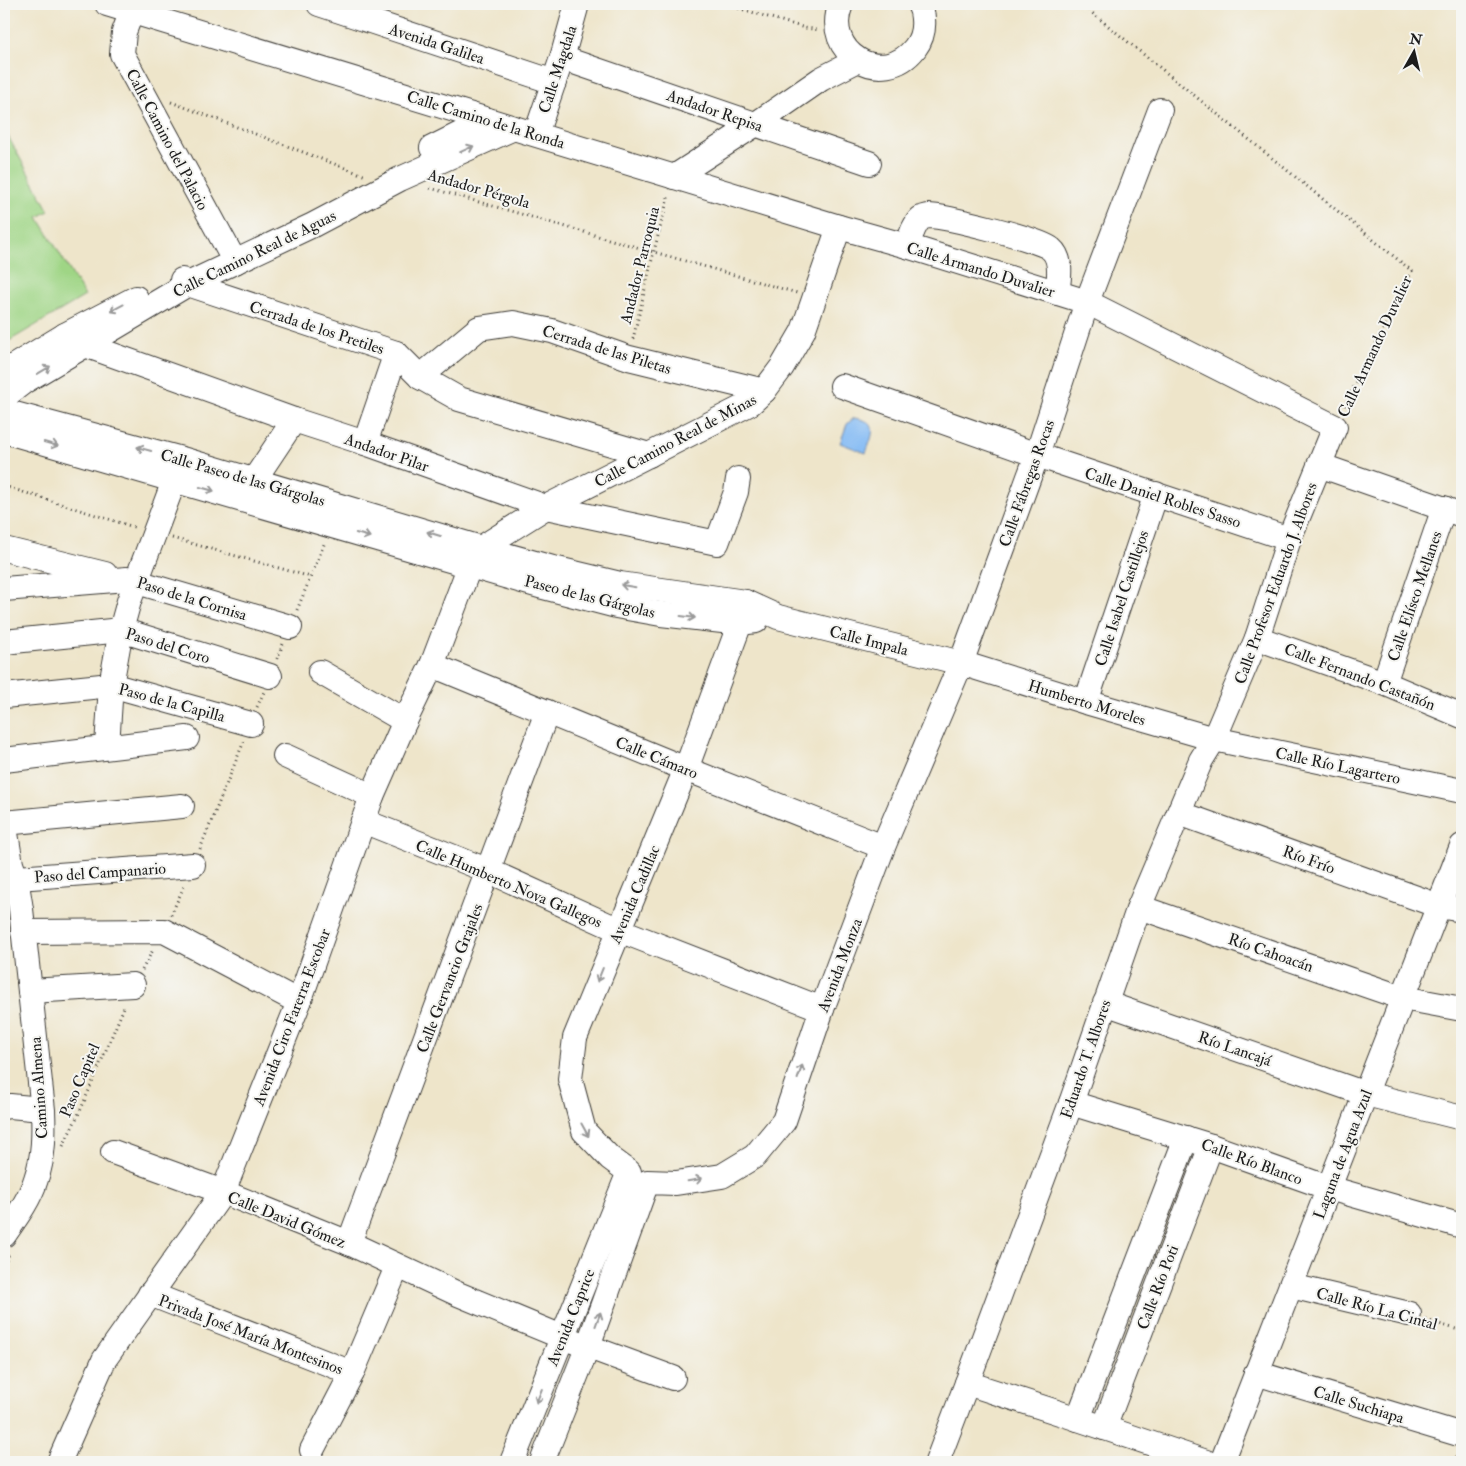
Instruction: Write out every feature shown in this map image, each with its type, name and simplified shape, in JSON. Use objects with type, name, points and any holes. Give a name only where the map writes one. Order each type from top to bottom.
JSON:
[{"type":"street","name":"Calle Camino de la Ronda","points":[[107,4],[839,227]]},
{"type":"street","name":"Avenida Galilea","points":[[320,4],[554,82]]},
{"type":"street","name":"Calle Magdala","points":[[525,131],[554,82],[577,4]]},
{"type":"street","points":[[841,4],[837,14],[837,33],[843,47],[858,60],[882,66],[897,62],[910,54],[919,43],[924,18],[919,4]]},
{"type":"street","name":"Calle Camino del Palacio","points":[[132,11],[124,32],[122,54],[231,256]]},
{"type":"street","name":"Andador Repisa","points":[[562,58],[869,163]]},
{"type":"street","points":[[674,177],[821,79],[858,60]]},
{"type":"street","name":"Calle Fábregas Rocas","points":[[961,663],[1037,455],[1087,302],[1160,110]]},
{"type":"street","name":"Calle Camino Real de Aguas","points":[[4,372],[75,340],[371,178],[488,120]]},
{"type":"street","name":"Calle Camino Real de Aguas","points":[[231,256],[313,225],[400,179],[525,131]]},
{"type":"street","points":[[907,246],[917,223],[922,218],[929,216],[986,228],[1029,240],[1051,249],[1057,259],[1059,277],[1057,293]]},
{"type":"street","name":"Calle Armando Duvalier","points":[[839,227],[1087,302],[1335,427]]},
{"type":"street","name":"Calle Camino Real de Minas","points":[[476,557],[546,507],[751,402],[764,392],[782,367],[803,331],[839,227]]},
{"type":"street","name":"Cerrada de los Pretiles","points":[[182,280],[396,353],[420,377],[459,399],[649,455]]},
{"type":"street","name":"Cerrada de las Piletas","points":[[420,377],[479,328],[513,323],[552,331],[629,358],[764,392]]},
{"type":"street","name":"Calle Camino Real de Aguas","points":[[4,397],[75,340]]},
{"type":"street","name":"Andador Pilar","points":[[75,340],[294,420],[546,507],[717,543],[736,492],[738,479]]},
{"type":"street","points":[[365,443],[396,353]]},
{"type":"street","name":"Calle Daniel Robles Sasso","points":[[842,386],[1037,455],[1290,539]]},
{"type":"street","points":[[254,480],[294,420]]},
{"type":"street","name":"Calle Profesor Eduardo J. Albores","points":[[1214,739],[1257,638],[1290,539],[1335,427]]},
{"type":"street","name":"Calle Paseo de las Gárgolas","points":[[5,431],[178,469],[476,557]]},
{"type":"street","points":[[1319,465],[1453,512]]},
{"type":"street","points":[[107,746],[111,685],[132,580],[178,469]]},
{"type":"street","name":"Calle Paseo de las Gárgolas","points":[[178,469],[254,480],[476,557]]},
{"type":"street","name":"Calle Isabel Castillejos","points":[[1086,702],[1156,494]]},
{"type":"street","name":"Calle Elíseo Mellanes","points":[[1384,683],[1453,512]]},
{"type":"street","points":[[4,549],[132,580]]},
{"type":"street","name":"Paseo de las Gárgolas","points":[[476,557],[616,606],[661,614],[743,613]]},
{"type":"street","name":"Avenida Ciro Farerra Escobar","points":[[59,1462],[104,1360],[223,1192],[299,1002],[372,796],[432,665],[476,557]]},
{"type":"street","name":"Paso de la Cornisa","points":[[4,589],[132,580],[290,627]]},
{"type":"street","name":"Calle Impala","points":[[743,613],[778,617],[961,663]]},
{"type":"street","name":"Avenida Cadillac","points":[[638,1177],[610,1158],[584,1131],[570,1079],[574,1038],[686,769],[743,613]]},
{"type":"street","name":"Paso del Coro","points":[[4,642],[121,630],[270,676]]},
{"type":"street","name":"Calle Fernando Castañón","points":[[1257,638],[1384,683],[1462,716]]},
{"type":"street","name":"Humberto Moreles","points":[[961,663],[1214,739]]},
{"type":"street","name":"Avenida Monza","points":[[638,1177],[676,1184],[722,1176],[755,1156],[784,1121],[822,1010],[883,847],[961,663]]},
{"type":"street","name":"Calle Cámaro","points":[[432,665],[883,847]]},
{"type":"street","points":[[320,672],[405,721]]},
{"type":"street","name":"Paso de la Capilla","points":[[4,696],[111,685],[251,724]]},
{"type":"street","name":"Calle Gervancio Grajales","points":[[349,1243],[547,712]]},
{"type":"street","points":[[4,760],[107,746],[187,738]]},
{"type":"street","name":"Calle Río Lagartero","points":[[1214,739],[1462,791]]},
{"type":"street","name":"Eduardo T. Albores","points":[[937,1462],[1071,1103],[1139,907],[1178,813],[1202,760],[1214,739]]},
{"type":"street","points":[[285,756],[372,796]]},
{"type":"street","points":[[9,875],[4,822],[182,806]]},
{"type":"street","name":"Río Frío","points":[[1178,813],[1439,906],[1462,910]]},
{"type":"street","name":"Calle Humberto Nova Gallegos","points":[[364,821],[489,871],[619,930],[822,1010]]},
{"type":"street","name":"Laguna de Agua Azul","points":[[1222,1462],[1462,846]]},
{"type":"street","name":"Paso del Campanario","points":[[9,875],[193,865]]},
{"type":"street","name":"Camino Almena","points":[[8,1242],[36,1179],[44,1142],[43,1110],[30,991],[22,932],[9,875]]},
{"type":"street","name":"Camino Almena","points":[[4,1220],[17,1202],[25,1179],[31,1141],[31,1108],[16,994],[9,875]]},
{"type":"street","name":"Río Cahoacán","points":[[1139,907],[1403,998],[1462,1009]]},
{"type":"street","points":[[22,932],[164,931],[299,1002]]},
{"type":"street","points":[[30,991],[133,985]]},
{"type":"street","name":"Río Lancajá","points":[[1105,1003],[1366,1094],[1462,1118]]},
{"type":"street","name":"Calle Río Blanco","points":[[1071,1103],[1211,1146],[1328,1188],[1462,1226]]},
{"type":"street","points":[[4,1107],[31,1108]]},
{"type":"street","name":"Calle Río Poti","points":[[1078,1419],[1186,1138]]},
{"type":"street","name":"Calle Río Poti","points":[[1104,1428],[1211,1146]]},
{"type":"street","name":"Calle David Gómez","points":[[113,1152],[223,1192],[349,1243],[458,1294],[562,1337],[672,1378]]},
{"type":"street","name":"Avenida Caprice","points":[[512,1462],[562,1337],[616,1233],[638,1177]]},
{"type":"street","name":"Avenida Caprice","points":[[542,1462],[588,1346],[616,1233]]},
{"type":"street","points":[[312,1450],[352,1373],[397,1267]]},
{"type":"street","name":"Calle Río La Cintal","points":[[1291,1286],[1409,1314]]},
{"type":"street","name":"Privada José María Montesinos","points":[[150,1294],[352,1373]]},
{"type":"street","name":"Calle Suchiapa","points":[[1256,1373],[1462,1435]]},
{"type":"street","points":[[967,1384],[1206,1462]]},
{"type":"path","points":[[724,4],[805,28],[837,33]]},
{"type":"path","name":"Calle Armando Duvalier","points":[[1081,4],[1412,271],[1335,427]]},
{"type":"path","points":[[169,102],[371,178]]},
{"type":"path","name":"Andador Parroquia","points":[[629,358],[674,177]]},
{"type":"path","name":"Andador Pérgola","points":[[428,187],[814,298]]},
{"type":"path","name":"Paso Capitel","points":[[61,1151],[81,1109],[133,985],[164,931]]},
{"type":"path","points":[[4,1265],[8,1242]]},
{"type":"path","name":"Calle Río La Cintal","points":[[1409,1314],[1462,1331]]},
{"type":"green space","points":[[4,129],[49,211],[38,217],[85,296],[4,344]]},
{"type":"water","points":[[854,418],[868,422],[871,425],[871,440],[866,453],[840,443],[847,424]]}]
